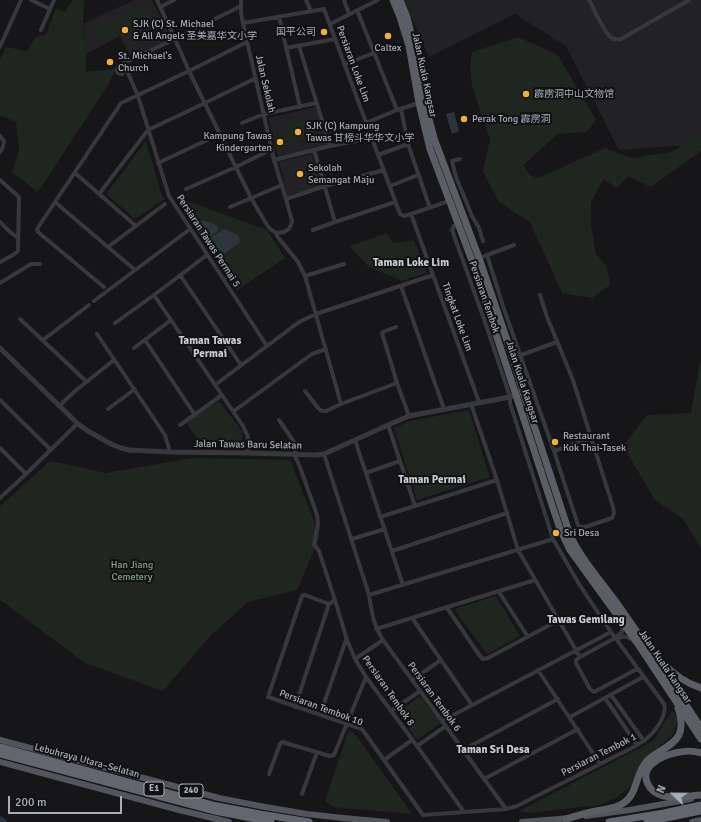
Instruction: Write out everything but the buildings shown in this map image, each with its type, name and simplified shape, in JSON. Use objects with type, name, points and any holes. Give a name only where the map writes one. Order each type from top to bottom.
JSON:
[{"type":"highway","name":"Jalan Kuala Kangsar","points":[[393,0],[408,46],[430,149],[471,258],[512,396],[560,529],[570,550],[638,644],[701,739]]},
{"type":"highway","name":"Jalan Kuala Kangsar","points":[[400,0],[407,17],[435,142],[453,178],[471,237],[483,257],[523,392],[566,526],[575,546],[619,606],[701,728]]},
{"type":"highway","points":[[544,482],[551,491],[556,493],[553,499],[554,505],[552,508]]},
{"type":"highway","points":[[652,655],[689,684],[701,688]]},
{"type":"highway","points":[[566,818],[615,807],[624,803],[628,799],[633,793],[642,768],[646,762],[672,743],[679,734],[681,721],[679,711],[672,696]]},
{"type":"highway","name":"Lebuhraya Utara–Selatan","points":[[0,747],[212,805],[309,822]]},
{"type":"highway","points":[[701,753],[693,751],[684,752],[662,758],[650,766],[646,777],[650,789],[661,796],[701,796]]},
{"type":"highway","name":"Lebuhraya Utara–Selatan","points":[[0,754],[215,811],[271,822]]},
{"type":"highway","points":[[609,822],[701,805]]},
{"type":"highway","points":[[647,822],[701,811]]},
{"type":"main road","name":"240","points":[[0,740],[219,798],[307,814],[387,822]]},
{"type":"main road","points":[[0,762],[229,822]]},
{"type":"main road","points":[[522,822],[630,810],[701,796]]},
{"type":"main road","points":[[692,822],[701,820]]},
{"type":"street","points":[[0,47],[2,37],[21,0]]},
{"type":"street","points":[[31,0],[50,9]]},
{"type":"street","points":[[41,30],[54,0]]},
{"type":"street","points":[[157,0],[176,39],[189,71],[251,198],[268,227],[278,235],[298,262],[305,276],[341,404]]},
{"type":"street","points":[[160,7],[174,0]]},
{"type":"street","name":"Jalan Sekolah","points":[[241,0],[243,23],[274,160],[292,221],[287,230],[278,235]]},
{"type":"street","points":[[243,23],[311,11],[306,0]]},
{"type":"street","points":[[344,0],[349,14]]},
{"type":"street","points":[[330,24],[378,0]]},
{"type":"street","points":[[589,0],[607,33],[616,40],[621,39],[689,0]]},
{"type":"street","points":[[176,39],[241,6]]},
{"type":"street","name":"Persiaran Loke Lim","points":[[311,11],[324,8],[400,214],[411,214]]},
{"type":"street","points":[[357,10],[399,110],[408,144],[430,208]]},
{"type":"street","points":[[278,17],[300,107]]},
{"type":"street","name":"Persiaran Tawas Permai 5","points":[[176,39],[124,63],[118,68],[117,72],[122,74],[127,71],[138,96],[168,196],[267,346]]},
{"type":"street","points":[[286,48],[335,39]]},
{"type":"street","points":[[104,288],[37,230],[121,103],[247,42]]},
{"type":"street","points":[[299,46],[330,146]]},
{"type":"street","points":[[345,64],[374,53]]},
{"type":"street","points":[[99,194],[148,130],[256,78]]},
{"type":"street","points":[[242,123],[264,114],[316,103]]},
{"type":"street","points":[[366,123],[419,103]]},
{"type":"street","points":[[158,163],[220,134]]},
{"type":"street","points":[[0,136],[4,141],[0,152]]},
{"type":"street","points":[[274,160],[330,146],[372,138]]},
{"type":"street","points":[[378,155],[408,144]]},
{"type":"street","points":[[186,189],[236,167],[272,148]]},
{"type":"street","points":[[314,150],[335,222]]},
{"type":"street","points":[[460,159],[452,161],[453,178],[479,228],[483,241]]},
{"type":"street","points":[[286,199],[325,186],[384,170]]},
{"type":"street","points":[[75,172],[136,226]]},
{"type":"street","points":[[390,186],[418,175]]},
{"type":"street","points":[[0,180],[19,197],[18,251],[0,262]]},
{"type":"street","points":[[230,207],[282,185]]},
{"type":"street","points":[[411,214],[449,201]]},
{"type":"street","points":[[55,202],[135,270]]},
{"type":"street","points":[[313,230],[395,202]]},
{"type":"street","points":[[108,247],[165,204]]},
{"type":"street","name":"Tingkat Loke Lim","points":[[411,214],[479,402]]},
{"type":"street","points":[[0,222],[18,238]]},
{"type":"street","points":[[94,301],[190,229]]},
{"type":"street","points":[[471,237],[481,235]]},
{"type":"street","points":[[514,245],[483,257],[520,355],[578,525],[585,527],[612,518],[614,513],[613,507],[573,380],[547,317],[540,295]]},
{"type":"street","points":[[115,323],[207,255]]},
{"type":"street","points":[[0,283],[31,264],[40,264]]},
{"type":"street","points":[[305,276],[344,264]]},
{"type":"street","points":[[180,275],[241,365]]},
{"type":"street","points":[[215,385],[299,322],[316,314],[433,275]]},
{"type":"street","points":[[401,286],[444,409]]},
{"type":"street","points":[[154,295],[234,411],[246,431],[248,437],[248,453]]},
{"type":"street","points":[[43,340],[89,305]]},
{"type":"street","points":[[20,319],[87,382]]},
{"type":"street","points":[[134,348],[171,320]]},
{"type":"street","points":[[396,327],[383,332],[382,336],[409,416]]},
{"type":"street","points":[[97,334],[166,435],[170,452]]},
{"type":"street","points":[[145,340],[195,415]]},
{"type":"street","points":[[513,358],[557,342]]},
{"type":"street","name":"Jalan Tawas Baru Selatan","points":[[0,348],[77,424],[111,444],[130,450],[313,455],[324,454],[409,416],[512,396],[523,392]]},
{"type":"street","points":[[234,411],[312,354],[326,349]]},
{"type":"street","points":[[59,406],[114,360]]},
{"type":"street","points":[[306,391],[318,408],[322,411],[397,383]]},
{"type":"street","points":[[108,409],[135,389]]},
{"type":"street","points":[[180,425],[222,395]]},
{"type":"street","points":[[369,595],[552,539],[510,403],[512,396]]},
{"type":"street","points":[[0,400],[51,450]]},
{"type":"street","points":[[471,404],[497,480],[518,550],[580,657]]},
{"type":"street","points":[[279,420],[294,442],[295,454]]},
{"type":"street","points":[[0,498],[77,424]]},
{"type":"street","points":[[388,425],[415,506]]},
{"type":"street","points":[[554,451],[591,438]]},
{"type":"street","points":[[355,440],[403,585]]},
{"type":"street","points":[[0,449],[26,474]]},
{"type":"street","name":"Persiaran Tembok 8","points":[[295,454],[317,515],[318,524],[314,545],[319,551],[346,640],[366,677],[464,812]]},
{"type":"street","points":[[324,454],[369,595],[377,631],[412,618],[535,580]]},
{"type":"street","points":[[366,473],[400,461]]},
{"type":"street","points":[[380,517],[497,480]]},
{"type":"street","points":[[556,493],[566,490]]},
{"type":"street","points":[[392,551],[507,513]]},
{"type":"street","points":[[352,539],[385,530]]},
{"type":"street","name":"Persiaran Tembok 1","points":[[422,814],[506,809],[517,806],[644,741],[661,721],[664,715],[665,707],[662,701],[611,632],[579,584],[552,539]]},
{"type":"street","points":[[499,592],[528,637]]},
{"type":"street","name":"Persiaran Tembok 10","points":[[329,604],[305,595],[302,596],[268,697],[363,730],[422,814]]},
{"type":"street","points":[[295,707],[329,604],[335,600]]},
{"type":"street","points":[[447,608],[480,656],[484,659],[559,620]]},
{"type":"street","points":[[412,618],[472,705]]},
{"type":"street","points":[[616,638],[622,632],[623,623]]},
{"type":"street","name":"Persiaran Tembok 6","points":[[377,631],[506,809]]},
{"type":"street","points":[[442,721],[611,632]]},
{"type":"street","points":[[597,702],[594,692],[590,689],[576,663],[576,660],[616,638],[624,636],[638,644]]},
{"type":"street","points":[[320,715],[346,640]]},
{"type":"street","points":[[355,659],[383,640]]},
{"type":"street","points":[[412,680],[441,660]]},
{"type":"street","points":[[594,692],[637,669]]},
{"type":"street","points":[[538,670],[600,764]]},
{"type":"street","points":[[269,774],[282,742],[331,756],[334,755],[366,677]]},
{"type":"street","points":[[570,717],[643,677]]},
{"type":"street","points":[[391,710],[420,691]]},
{"type":"street","points":[[610,695],[644,741]]},
{"type":"street","points":[[605,698],[637,744]]},
{"type":"street","points":[[463,750],[558,699]]},
{"type":"street","points":[[417,746],[446,726]]},
{"type":"street","points":[[484,779],[578,729]]},
{"type":"street","points":[[384,760],[412,740]]},
{"type":"street","points":[[302,794],[317,752]]},
{"type":"shaded area","name":"SJK (C) St. Michael & All Angels 圣美嘉华文小学","points":[[134,0],[152,0],[172,39],[131,58],[120,36],[86,54],[83,24]]},
{"type":"shaded area","points":[[404,0],[701,0],[701,144],[619,150],[566,46],[515,14],[429,57]]},
{"type":"shaded area","name":"SJK (C) Kampung Tawas 甘榜斗华华文小学","points":[[316,107],[328,146],[278,158],[268,118]]},
{"type":"shaded area","points":[[454,112],[459,131],[452,134],[446,114]]},
{"type":"shaded area","name":"Sekolah Semangat Maju","points":[[312,154],[322,186],[287,196],[279,162]]},
{"type":"shaded area","points":[[203,220],[216,225],[219,228],[218,231],[208,238],[200,236],[196,228],[196,224]]},
{"type":"shaded area","points":[[224,229],[238,235],[240,241],[218,258],[212,254],[206,244],[207,240]]},
{"type":"green space","points":[[72,0],[84,0],[83,24],[86,72],[116,69],[107,87],[38,192],[12,172],[19,151],[16,122],[0,115],[0,60],[6,47],[27,51],[36,37],[46,35],[56,8],[65,12]]},
{"type":"green space","points":[[144,4],[155,25],[127,39],[123,31],[110,38],[98,39],[93,27],[106,21],[111,21]]},
{"type":"green space","points":[[518,37],[558,55],[596,120],[587,132],[558,134],[523,165],[530,175],[538,178],[605,148],[632,158],[671,152],[697,136],[701,136],[701,151],[651,187],[628,176],[617,188],[603,179],[591,203],[591,225],[596,254],[607,267],[610,285],[592,298],[562,293],[530,222],[499,202],[483,172],[490,139],[472,86],[470,68],[472,52]]},
{"type":"green space","points":[[307,120],[310,137],[296,141],[296,143],[289,145],[284,125],[300,124],[300,122]]},
{"type":"green space","points":[[146,141],[162,196],[165,199],[135,219],[106,194]]},
{"type":"green space","points":[[176,197],[267,230],[285,258],[237,290]]},
{"type":"green space","points":[[387,233],[393,243],[414,240],[427,273],[402,281],[369,267],[349,246]]},
{"type":"green space","points":[[701,359],[701,548],[683,519],[655,500],[623,446],[647,415],[691,413]]},
{"type":"green space","points":[[219,401],[242,431],[242,446],[201,445],[186,422]]},
{"type":"green space","points":[[469,410],[490,477],[417,500],[394,428],[410,421]]},
{"type":"green space","name":"Han Jiang Cemetery","points":[[193,458],[290,460],[320,536],[297,590],[248,602],[211,635],[163,691],[85,663],[0,600],[0,506],[50,461],[105,473]]},
{"type":"green space","points":[[496,596],[520,636],[487,654],[454,609]]},
{"type":"green space","points":[[420,696],[441,723],[417,740],[399,712]]},
{"type":"green space","points":[[672,710],[678,719],[673,735],[640,764],[633,784],[618,797],[600,805],[529,813],[519,811],[653,741]]},
{"type":"green space","points":[[349,729],[358,738],[412,814],[333,807],[325,801]]},
{"type":"place","name":"SJK (C) St. Michael & All Angels 圣美嘉华文小学","points":[[125,30]]},
{"type":"place","name":"国平公司","points":[[324,32]]},
{"type":"place","name":"Caltex","points":[[388,36]]},
{"type":"place","name":"St. Michael's Church","points":[[110,62]]},
{"type":"place","name":"霹雳洞中山文物馆","points":[[526,94]]},
{"type":"place","name":"Perak Tong 霹雳洞","points":[[464,119]]},
{"type":"place","name":"SJK (C) Kampung Tawas 甘榜斗华华文小学","points":[[298,132]]},
{"type":"place","name":"Kampung Tawas Kindergarten","points":[[280,142]]},
{"type":"place","name":"Sekolah Semangat Maju","points":[[300,174]]},
{"type":"place","name":"Restaurant Kok Thai-Tasek","points":[[555,442]]},
{"type":"place","name":"Sri Desa","points":[[556,533]]},
{"type":"district","name":"Taman Loke Lim","points":[[411,263]]},
{"type":"district","name":"Taman Tawas Permai","points":[[210,347]]},
{"type":"district","name":"Taman Permai","points":[[432,480]]},
{"type":"district","name":"Tawas Gemilang","points":[[586,620]]},
{"type":"district","name":"Taman Sri Desa","points":[[493,750]]}]
